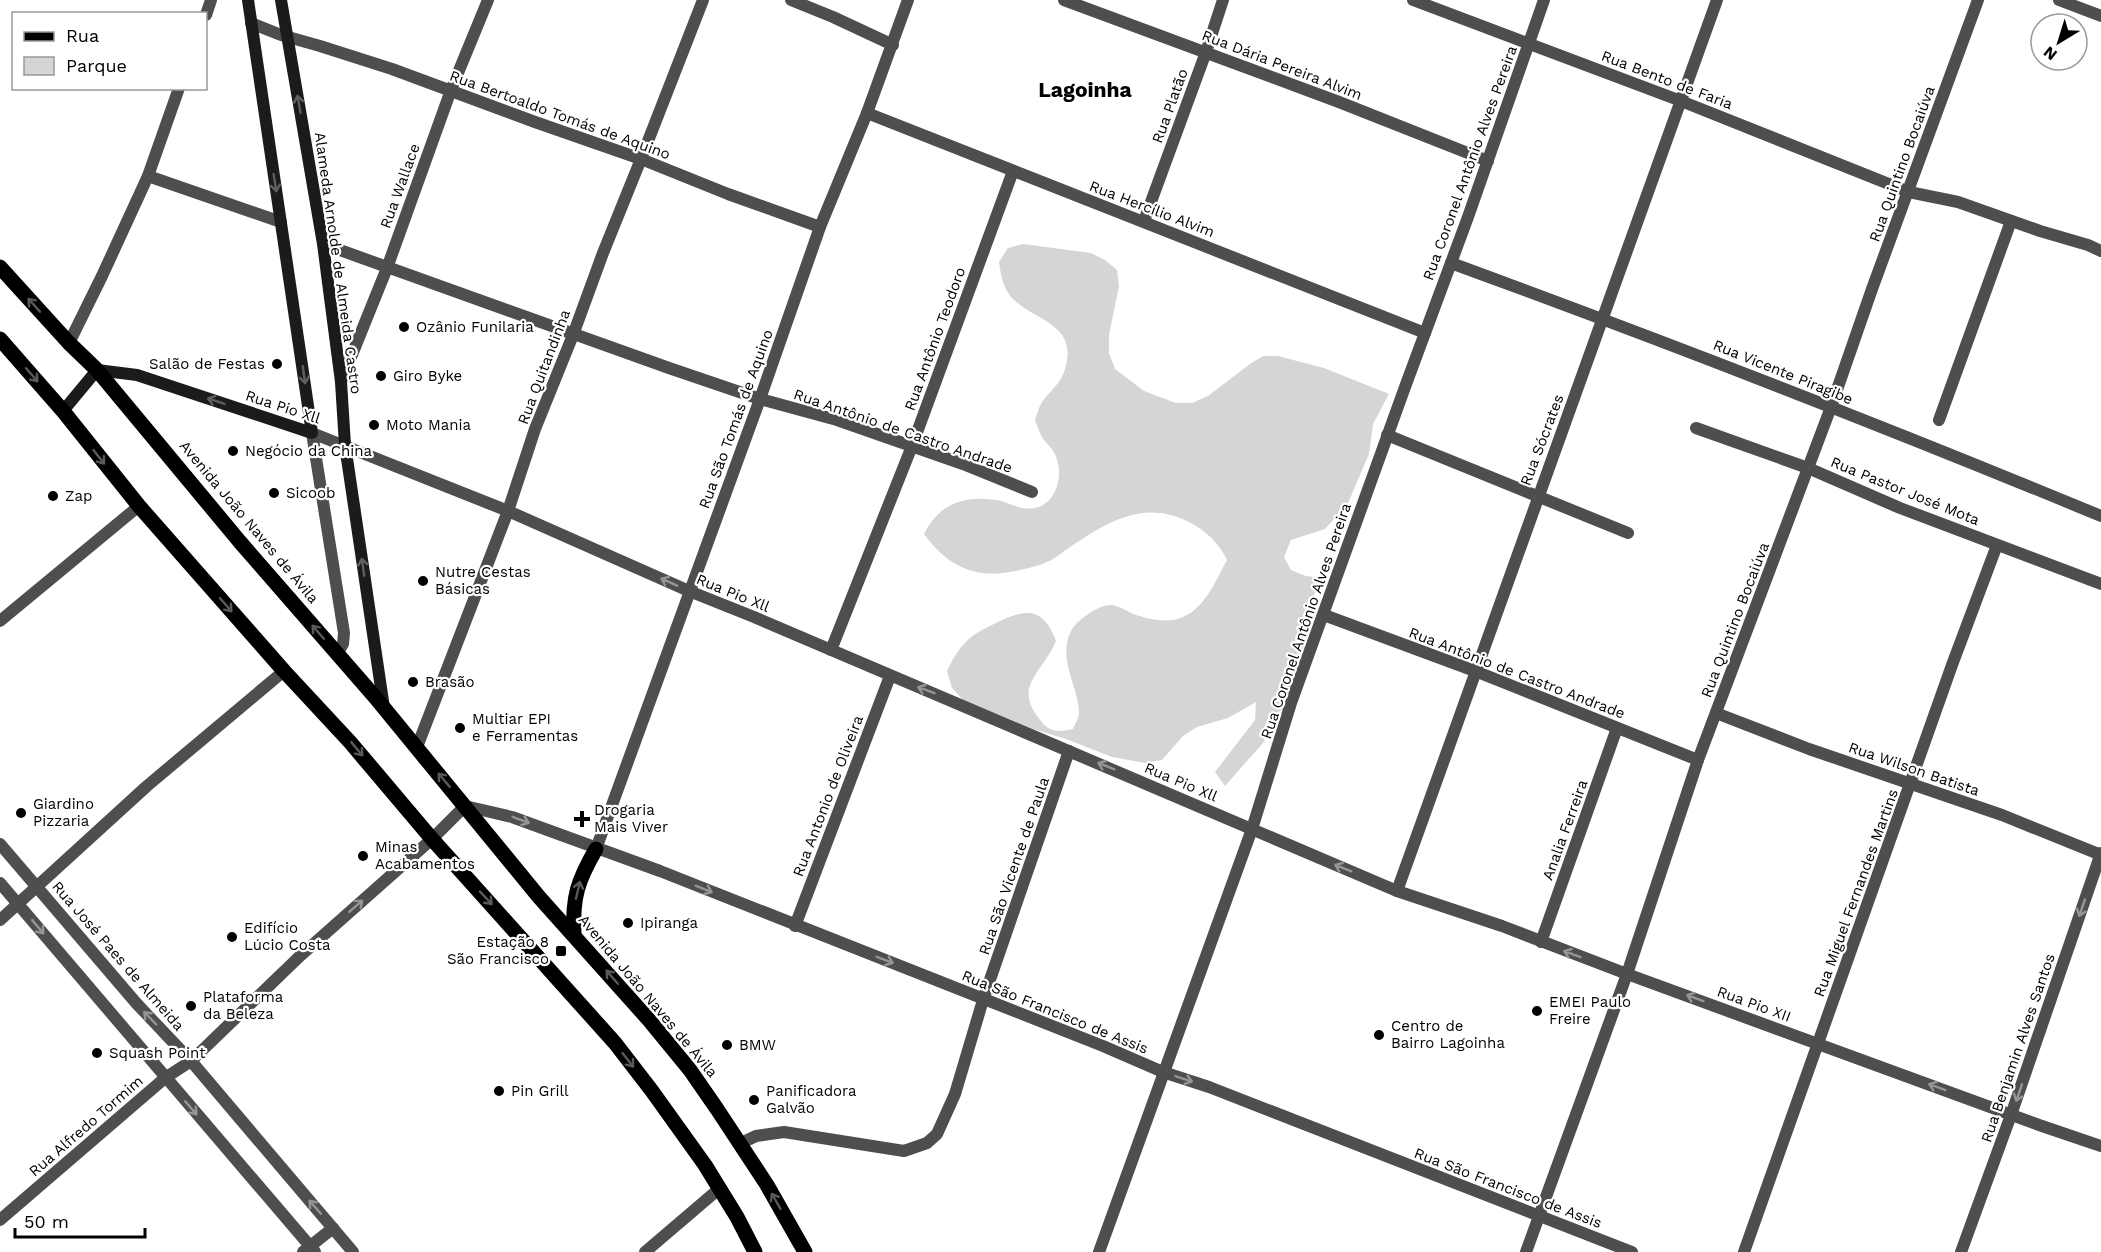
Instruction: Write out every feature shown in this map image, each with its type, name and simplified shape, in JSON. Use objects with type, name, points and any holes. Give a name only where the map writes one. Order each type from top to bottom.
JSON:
[{"type":"main road","points":[[248,0],[312,433]]},
{"type":"main road","name":"Alameda Arnolde de Almeida Castro","points":[[281,0],[323,244],[341,382],[345,445],[384,708]]},
{"type":"main road","name":"Avenida João Naves de Ávila","points":[[0,267],[97,370],[240,542],[417,747],[539,897],[574,934],[690,1070],[767,1185],[805,1252]]},
{"type":"main road","points":[[0,339],[63,411],[139,506],[615,1043],[652,1091],[720,1188],[755,1252]]},
{"type":"main road","points":[[63,411],[97,370]]},
{"type":"main road","name":"Rua Pio Xll","points":[[97,370],[137,375],[312,433]]},
{"type":"main road","points":[[574,934],[576,891],[580,878],[596,849]]},
{"type":"street","name":"Rua Wallace","points":[[341,382],[387,268],[450,90],[488,0]]},
{"type":"street","name":"Rua Quitandinha","points":[[417,747],[508,511],[535,429],[702,0]]},
{"type":"street","points":[[791,0],[893,45]]},
{"type":"street","name":"Rua São Tomás de Aquino","points":[[596,849],[760,399],[820,227],[867,113],[908,0]]},
{"type":"street","name":"Rua Dária Pereira Alvim","points":[[1064,0],[1488,160]]},
{"type":"street","name":"Rua Platão","points":[[1143,221],[1223,0]]},
{"type":"street","name":"Rua Bento de Faria","points":[[1413,0],[1680,101],[1909,192],[1958,202],[2101,251]]},
{"type":"street","name":"Rua Coronel Antônio Alves Pereira","points":[[1099,1252],[1252,829],[1292,703],[1544,0]]},
{"type":"street","name":"Rua Sócrates","points":[[1397,891],[1716,0]]},
{"type":"street","name":"Rua Quintino Bocaiúva","points":[[1526,1252],[1627,974],[1698,760],[1831,407],[1978,0]]},
{"type":"street","points":[[2059,0],[2101,16]]},
{"type":"street","points":[[251,23],[288,37]]},
{"type":"street","name":"Rua Bertoaldo Tomás de Aquino","points":[[288,37],[392,69],[641,159],[728,194],[820,227]]},
{"type":"street","points":[[69,342],[148,176],[178,90]]},
{"type":"street","name":"Rua Hercílio Alvim","points":[[867,113],[1425,333]]},
{"type":"street","name":"Rua Antônio Teodoro","points":[[831,650],[912,446],[1012,171]]},
{"type":"street","points":[[148,176],[281,222]]},
{"type":"street","points":[[1939,420],[2011,221]]},
{"type":"street","name":"Rua Antônio de Castro Andrade","points":[[323,244],[573,335],[760,399],[837,420],[912,446],[1032,492]]},
{"type":"street","name":"Rua Vicente Piragibe","points":[[1451,263],[1602,318],[1831,407],[2101,516]]},
{"type":"street","name":"Rua Pastor José Mota","points":[[1696,428],[1808,468],[1900,508],[2101,584]]},
{"type":"street","points":[[312,433],[344,633],[343,644],[337,654]]},
{"type":"street","name":"Rua Pio Xll","points":[[312,433],[508,511],[689,591],[1397,891]]},
{"type":"street","points":[[1387,435],[1628,533]]},
{"type":"street","points":[[0,621],[139,506]]},
{"type":"street","name":"Rua Miguel Fernandes Martins","points":[[1744,1252],[1997,545]]},
{"type":"street","name":"Rua Antônio de Castro Andrade","points":[[1324,615],[1475,671],[1698,760]]},
{"type":"street","points":[[0,920],[147,786],[284,671]]},
{"type":"street","name":"Rua Antonio de Oliveira","points":[[795,926],[890,676]]},
{"type":"street","name":"Rua Wilson Batista","points":[[1716,714],[1809,749],[2002,815],[2101,854]]},
{"type":"street","name":"Analia Ferreira","points":[[1541,942],[1617,728]]},
{"type":"street","name":"Rua São Vicente de Paula","points":[[739,1144],[756,1136],[784,1132],[904,1151],[927,1143],[938,1134],[952,1103],[983,1000],[1070,751]]},
{"type":"street","points":[[432,839],[465,806]]},
{"type":"street","name":"Rua São Francisco de Assis","points":[[465,806],[512,817],[660,871],[1163,1072],[1209,1087],[1632,1252]]},
{"type":"street","name":"Rua Alfredo Tormim","points":[[0,1220],[165,1078],[190,1061],[300,956],[432,839]]},
{"type":"street","name":"Rua José Paes de Almeida","points":[[0,844],[353,1252]]},
{"type":"street","name":"Rua Benjamin Alves Santos","points":[[1961,1252],[2012,1115],[2101,854]]},
{"type":"street","points":[[0,883],[310,1250],[333,1228]]},
{"type":"street","name":"Rua Pio XII","points":[[1397,891],[2101,1146]]},
{"type":"street","points":[[645,1252],[720,1188]]},
{"type":"green space","points":[[1023,244],[1091,253],[1105,260],[1117,270],[1119,286],[1109,335],[1109,353],[1115,369],[1144,391],[1176,403],[1192,403],[1208,396],[1263,356],[1278,356],[1324,368],[1389,394],[1373,424],[1369,454],[1348,503],[1325,529],[1291,540],[1284,557],[1291,570],[1306,576],[1323,578],[1315,591],[1310,622],[1294,681],[1286,694],[1283,709],[1273,716],[1263,743],[1225,786],[1215,772],[1255,720],[1256,702],[1228,718],[1197,727],[1183,736],[1162,760],[1145,763],[1112,757],[1033,729],[963,700],[952,688],[947,671],[960,649],[971,637],[1022,613],[1038,615],[1044,620],[1056,641],[1029,688],[1032,708],[1040,720],[1051,729],[1059,731],[1073,729],[1079,712],[1066,652],[1067,641],[1076,624],[1092,611],[1108,605],[1117,606],[1151,619],[1171,620],[1183,617],[1191,613],[1204,600],[1227,560],[1216,543],[1201,529],[1172,515],[1156,513],[1126,516],[1098,529],[1050,561],[1005,573],[991,574],[966,569],[944,556],[924,534],[938,514],[956,503],[989,499],[1032,508],[1047,502],[1056,489],[1058,463],[1053,451],[1042,437],[1035,420],[1042,402],[1062,376],[1068,356],[1066,343],[1061,333],[1011,297],[1002,280],[999,262],[1008,248]]},
{"type":"place","name":"Ozânio Funilaria","points":[[404,327]]},
{"type":"place","name":"Salão de Festas","points":[[277,364]]},
{"type":"place","name":"Giro Byke","points":[[381,376]]},
{"type":"place","name":"Moto Mania","points":[[374,425]]},
{"type":"place","name":"Negócio da China","points":[[233,451]]},
{"type":"place","name":"Sicoob","points":[[274,493]]},
{"type":"place","name":"Zap","points":[[53,496]]},
{"type":"place","name":"Nutre Cestas Básicas","points":[[423,581]]},
{"type":"place","name":"Brasão","points":[[413,682]]},
{"type":"place","name":"Multiar EPI e Ferramentas","points":[[460,728]]},
{"type":"place","name":"Giardino Pizzaria","points":[[21,813]]},
{"type":"place","name":"Drogaria Mais Viver","points":[[582,819]]},
{"type":"place","name":"Minas Acabamentos","points":[[363,856]]},
{"type":"place","name":"Ipiranga","points":[[628,923]]},
{"type":"place","name":"Edifício Lúcio Costa","points":[[232,937]]},
{"type":"place","name":"Estação 8 São Francisco","points":[[561,951]]},
{"type":"place","name":"Plataforma da Beleza","points":[[191,1006]]},
{"type":"place","name":"EMEI Paulo Freire","points":[[1537,1011]]},
{"type":"place","name":"Centro de Bairro Lagoinha","points":[[1379,1035]]},
{"type":"place","name":"BMW","points":[[727,1045]]},
{"type":"place","name":"Squash Point","points":[[97,1053]]},
{"type":"place","name":"Pin Grill","points":[[499,1091]]},
{"type":"place","name":"Panificadora Galvão","points":[[754,1100]]},
{"type":"district","name":"Lagoinha","points":[[1085,89]]}]
